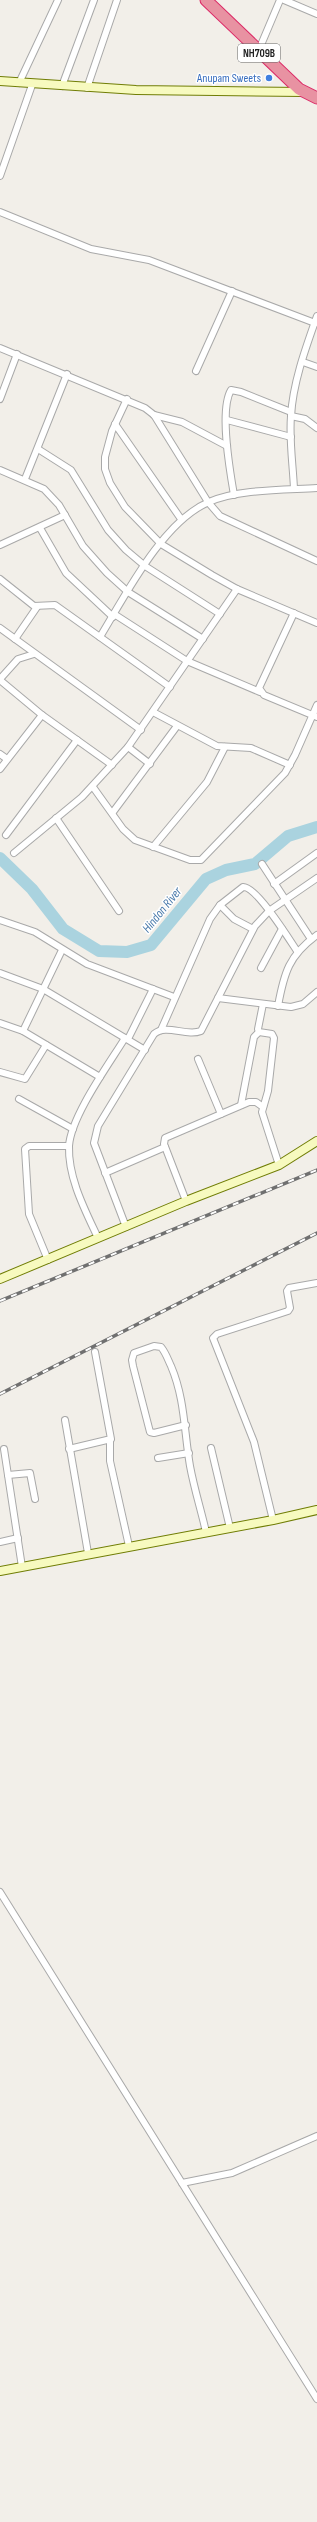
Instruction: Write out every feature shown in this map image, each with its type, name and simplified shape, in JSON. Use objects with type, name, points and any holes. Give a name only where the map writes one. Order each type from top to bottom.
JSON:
[{"type":"highway","name":"NH709B","points":[[206,0],[312,93]]},
{"type":"highway","name":"NH709B","points":[[216,0],[259,48]]},
{"type":"street","points":[[19,83],[58,0]]},
{"type":"street","points":[[62,86],[94,0]]},
{"type":"street","points":[[87,88],[117,0]]},
{"type":"street","points":[[259,48],[280,0]]},
{"type":"street","points":[[284,0],[317,14]]},
{"type":"street","points":[[0,81],[32,85],[87,88],[312,93]]},
{"type":"street","points":[[0,176],[32,85]]},
{"type":"street","points":[[0,212],[91,249],[149,260],[315,323]]},
{"type":"street","points":[[196,371],[232,291]]},
{"type":"street","points":[[294,489],[291,414],[303,362],[315,330],[317,316]]},
{"type":"street","points":[[0,348],[67,374],[145,408],[154,415],[208,502],[227,520],[317,561]]},
{"type":"street","points":[[0,399],[16,354]]},
{"type":"street","points":[[303,362],[317,368]]},
{"type":"street","points":[[25,479],[67,374]]},
{"type":"street","points":[[234,495],[227,446],[227,400],[231,390],[241,392],[305,419],[317,428]]},
{"type":"street","points":[[127,399],[115,424],[105,457],[105,469],[110,483],[125,507],[161,544],[237,589],[317,622]]},
{"type":"street","points":[[154,415],[182,422],[227,446]]},
{"type":"street","points":[[227,420],[291,437]]},
{"type":"street","points":[[115,424],[181,519]]},
{"type":"street","points":[[38,449],[71,470],[114,537],[145,566],[220,614]]},
{"type":"street","points":[[0,470],[25,479],[51,495],[90,556],[128,592],[203,639]]},
{"type":"street","points":[[100,637],[145,566],[181,519],[208,502],[234,495],[317,488]]},
{"type":"street","points":[[0,545],[40,528],[65,515]]},
{"type":"street","points":[[40,528],[66,574],[114,615],[187,661],[315,716]]},
{"type":"street","points":[[0,579],[37,607]]},
{"type":"street","points":[[14,853],[93,787],[128,747],[237,589]]},
{"type":"street","points":[[15,639],[37,607],[49,604],[55,605],[170,687]]},
{"type":"street","points":[[260,692],[260,683],[294,613]]},
{"type":"street","points":[[0,628],[141,730]]},
{"type":"street","points":[[34,654],[18,659],[0,680],[42,715],[112,765]]},
{"type":"street","points":[[93,787],[129,835],[153,847],[190,860],[201,860],[278,781],[290,765],[315,716],[317,705]]},
{"type":"street","points":[[153,712],[208,742],[225,747],[251,748],[290,765]]},
{"type":"street","points":[[0,769],[42,715]]},
{"type":"street","points":[[113,812],[177,726]]},
{"type":"street","points":[[6,835],[77,740]]},
{"type":"street","points":[[128,747],[150,764]]},
{"type":"street","points":[[153,847],[207,782],[225,747]]},
{"type":"street","points":[[0,754],[7,759]]},
{"type":"street","points":[[56,818],[119,911]]},
{"type":"street","points":[[274,884],[317,853]]},
{"type":"street","points":[[262,864],[284,901],[314,937],[297,951],[286,973],[278,1006]]},
{"type":"street","points":[[126,1227],[94,1143],[94,1136],[154,1034],[161,1030],[194,1034],[201,1031],[253,929],[269,911],[317,878]]},
{"type":"street","points":[[161,1030],[205,927],[220,905],[246,887],[269,911],[297,951]]},
{"type":"street","points":[[220,905],[234,919],[253,929]]},
{"type":"street","points":[[0,920],[27,928],[87,964],[174,997]]},
{"type":"street","points":[[261,968],[282,928]]},
{"type":"street","points":[[23,1031],[62,950]]},
{"type":"street","points":[[0,973],[43,989],[145,1050]]},
{"type":"street","points":[[98,1238],[78,1191],[70,1146],[73,1129],[100,1077],[126,1039],[153,989]]},
{"type":"street","points":[[218,998],[297,1007],[317,992]]},
{"type":"street","points":[[259,1032],[258,1026],[263,1004]]},
{"type":"street","points":[[0,1023],[23,1031],[100,1077]]},
{"type":"street","points":[[241,1105],[254,1036],[259,1032],[272,1034],[274,1038],[268,1091],[263,1107],[262,1117],[279,1165]]},
{"type":"street","points":[[0,1072],[25,1080],[46,1045]]},
{"type":"street","points":[[198,1059],[221,1114]]},
{"type":"street","points":[[19,1099],[73,1129]]},
{"type":"street","points":[[186,1201],[165,1147],[165,1138],[241,1105],[253,1102],[263,1107]]},
{"type":"street","points":[[0,1279],[186,1201],[279,1165],[317,1140]]},
{"type":"street","points":[[48,1260],[29,1214],[25,1149],[29,1146],[70,1146]]},
{"type":"street","points":[[105,1173],[165,1147]]},
{"type":"street","points":[[273,1520],[254,1442],[213,1338],[217,1334],[288,1311],[290,1308],[287,1291],[288,1288],[317,1283]]},
{"type":"street","points":[[186,1425],[150,1432],[133,1366],[132,1360],[134,1353],[158,1346],[164,1350],[180,1391],[186,1425],[188,1453],[206,1532]]},
{"type":"street","points":[[95,1352],[112,1433],[110,1441],[110,1461],[129,1546]]},
{"type":"street","points":[[64,1420],[88,1554]]},
{"type":"street","points":[[70,1448],[110,1441]]},
{"type":"street","points":[[211,1448],[230,1528]]},
{"type":"street","points":[[4,1449],[22,1567]]},
{"type":"street","points":[[158,1458],[188,1453]]},
{"type":"street","points":[[8,1475],[30,1473],[35,1499]]},
{"type":"street","points":[[0,1571],[273,1520],[317,1510]]},
{"type":"street","points":[[0,1542],[18,1538]]},
{"type":"street","points":[[0,1892],[317,2399]]},
{"type":"street","points":[[182,2183],[232,2172],[317,2136]]},
{"type":"waterway","name":"Hindon River","points":[[0,858],[32,889],[63,929],[99,951],[127,952],[151,945],[206,879],[226,870],[255,864],[288,836],[317,827]]},
{"type":"railway","points":[[0,1301],[317,1170]]},
{"type":"railway","points":[[0,1394],[317,1233]]},
{"type":"place","name":"Anupam Sweets","points":[[269,78]]}]
